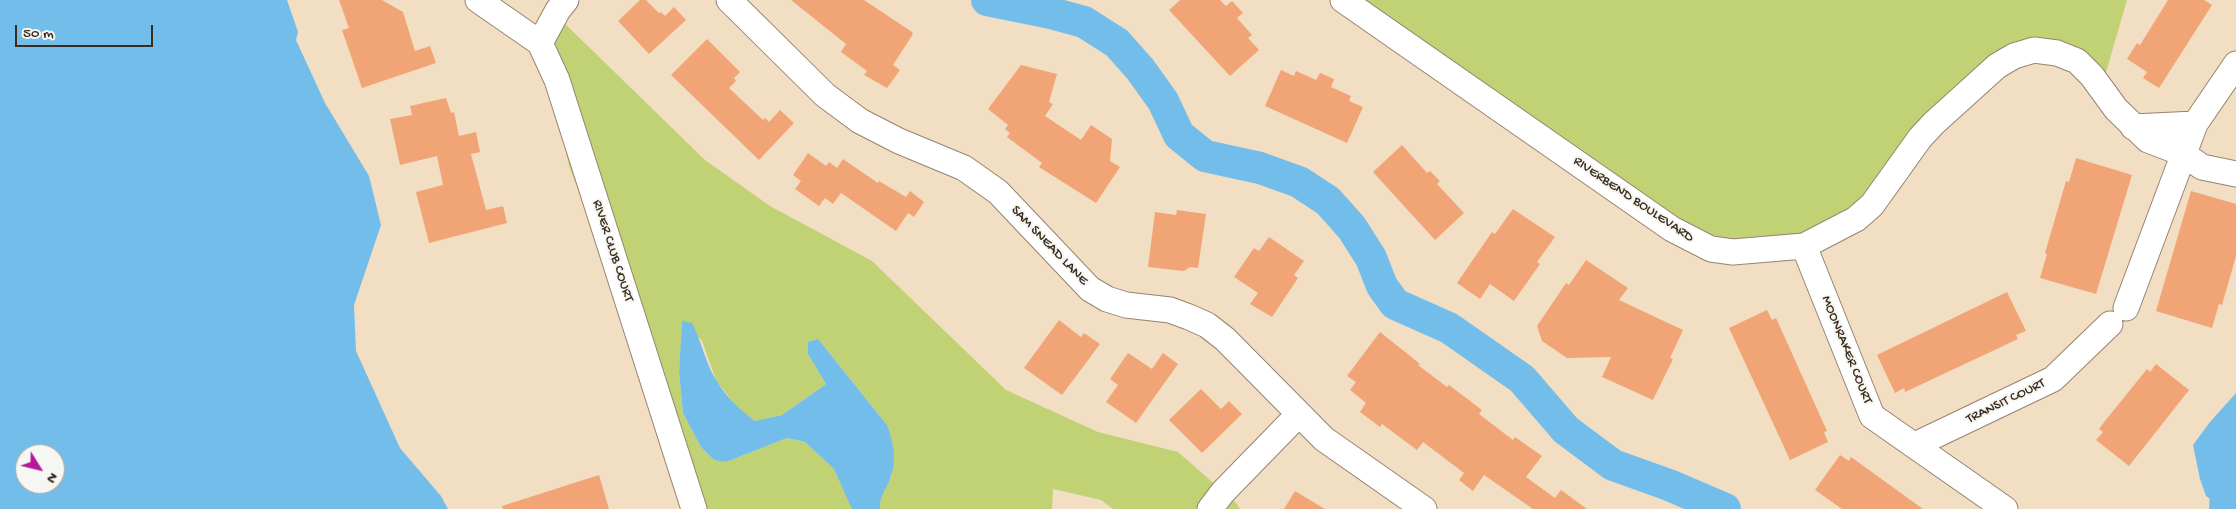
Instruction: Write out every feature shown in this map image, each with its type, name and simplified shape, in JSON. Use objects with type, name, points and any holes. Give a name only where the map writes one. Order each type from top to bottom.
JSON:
[{"type":"street","points":[[478,0],[540,43],[558,10],[566,0]]},
{"type":"street","name":"SAM SNEAD LANE","points":[[729,0],[825,95],[842,108],[879,132],[944,158],[981,179],[998,192],[1090,289],[1107,299],[1126,305],[1170,310],[1207,325],[1226,339],[1324,439],[1424,509]]},
{"type":"street","name":"RIVERBEND BOULEVARD","points":[[1344,0],[1692,241],[1711,249],[1733,252],[1804,246],[1856,219],[1867,210],[1885,189],[1920,138],[1934,123],[1997,66],[2014,56],[2034,50],[2057,53],[2077,61],[2092,76],[2116,109],[2148,140],[2182,153],[2202,167],[2236,174]]},
{"type":"street","name":"RIVER CLUB COURT","points":[[540,43],[557,80],[694,509]]},
{"type":"street","name":"TRANSIT COURT","points":[[1915,446],[2053,379],[2118,316],[2194,124],[2236,64]]},
{"type":"street","points":[[2133,127],[2194,124]]},
{"type":"street","name":"MOONRAKER COURT","points":[[1804,246],[1872,416],[2005,509]]},
{"type":"street","points":[[1210,509],[1223,492],[1299,414]]},
{"type":"green space","points":[[1336,0],[2127,0],[2100,93],[2058,63],[2017,63],[1947,118],[1865,219],[1719,263]]},
{"type":"green space","points":[[558,17],[705,160],[770,206],[872,261],[1006,390],[1098,432],[1178,452],[1236,503],[1240,509],[1113,509],[1101,500],[1053,489],[1052,509],[880,509],[879,499],[892,475],[887,425],[818,339],[808,354],[826,384],[782,415],[755,421],[738,409],[716,380],[702,341],[682,321],[679,372],[683,413],[701,447],[714,460],[726,462],[787,438],[805,442],[834,469],[852,506],[852,509],[688,509],[644,356],[569,166],[544,49]]},
{"type":"water","points":[[0,0],[287,0],[298,32],[296,40],[325,103],[369,176],[381,225],[354,305],[356,351],[400,448],[441,496],[448,509],[0,509]]},
{"type":"water","points":[[682,321],[692,323],[713,375],[725,393],[755,421],[782,415],[826,384],[808,354],[808,342],[818,339],[887,425],[891,437],[894,464],[882,496],[880,509],[852,509],[834,469],[805,442],[787,438],[726,462],[714,460],[701,447],[683,413],[679,372]]},
{"type":"water","points":[[2236,393],[2236,482],[2221,507],[2206,496],[2200,479],[2193,445],[2210,422]]},
{"type":"building","points":[[339,0],[382,0],[403,12],[415,51],[430,46],[436,63],[362,88],[342,30],[349,28]]},
{"type":"building","points":[[640,0],[646,0],[659,13],[661,12],[665,16],[674,7],[686,20],[649,54],[618,21]]},
{"type":"building","points":[[791,0],[864,0],[912,32],[913,34],[893,65],[900,70],[887,88],[864,75],[867,71],[841,52],[846,44]]},
{"type":"building","points":[[1180,0],[1220,0],[1226,6],[1232,1],[1243,13],[1237,18],[1252,35],[1248,38],[1259,50],[1230,76],[1169,10]]},
{"type":"building","points":[[2168,0],[2204,0],[2212,5],[2159,88],[2143,78],[2147,72],[2127,59],[2137,43],[2140,45]]},
{"type":"building","points":[[707,39],[740,72],[734,78],[736,81],[729,88],[763,120],[765,118],[769,122],[780,110],[794,123],[759,160],[671,75]]},
{"type":"building","points":[[1021,65],[1057,74],[1049,102],[1053,104],[1045,116],[1081,140],[1091,125],[1112,139],[1110,161],[1120,167],[1096,203],[1039,167],[1042,163],[1007,137],[1010,133],[1005,129],[1008,125],[988,109]]},
{"type":"building","points":[[1281,70],[1294,76],[1296,71],[1316,80],[1320,73],[1334,79],[1331,87],[1351,96],[1349,101],[1363,107],[1347,143],[1265,106]]},
{"type":"building","points":[[446,98],[451,113],[454,112],[459,136],[476,132],[480,152],[471,154],[486,210],[503,206],[507,223],[429,243],[416,192],[443,185],[437,156],[400,165],[390,119],[412,115],[410,106]]},
{"type":"building","points":[[1402,145],[1427,173],[1430,171],[1440,181],[1437,184],[1464,213],[1435,240],[1373,172]]},
{"type":"building","points":[[808,153],[826,166],[829,162],[837,168],[843,159],[878,183],[879,181],[906,197],[910,191],[924,202],[914,217],[908,213],[896,231],[841,193],[833,204],[825,198],[819,206],[795,189],[801,181],[793,175]]},
{"type":"building","points":[[2076,158],[2132,175],[2096,294],[2040,278],[2047,254],[2045,253],[2066,181],[2069,182]]},
{"type":"building","points":[[2191,191],[2236,204],[2236,256],[2222,305],[2219,304],[2212,328],[2156,311]]},
{"type":"building","points":[[1513,209],[1555,237],[1537,262],[1540,264],[1514,301],[1490,284],[1480,299],[1457,283],[1492,232],[1495,234]]},
{"type":"building","points":[[1177,210],[1206,214],[1198,268],[1190,267],[1184,271],[1148,267],[1155,212],[1176,215]]},
{"type":"building","points":[[1269,237],[1304,261],[1294,275],[1298,278],[1272,317],[1250,304],[1258,293],[1234,277],[1254,248],[1259,251]]},
{"type":"building","points":[[1586,260],[1628,288],[1619,300],[1683,330],[1670,358],[1673,359],[1653,400],[1602,377],[1611,357],[1567,358],[1542,341],[1537,326],[1566,283],[1569,285]]},
{"type":"building","points":[[2007,292],[2026,331],[2016,335],[2018,339],[1905,392],[1904,388],[1895,393],[1877,355]]},
{"type":"building","points":[[1767,310],[1772,320],[1776,318],[1827,431],[1824,432],[1828,442],[1790,460],[1729,328]]},
{"type":"building","points":[[1059,320],[1081,337],[1084,333],[1100,344],[1062,395],[1024,368]]},
{"type":"building","points":[[1380,332],[1420,364],[1418,365],[1482,410],[1479,414],[1513,440],[1515,437],[1542,456],[1526,477],[1555,498],[1561,490],[1587,509],[1533,509],[1484,475],[1473,491],[1459,480],[1464,473],[1423,442],[1417,450],[1382,424],[1380,427],[1360,412],[1366,403],[1350,390],[1356,382],[1347,376]]},
{"type":"building","points":[[1128,353],[1152,369],[1163,353],[1178,364],[1136,423],[1106,402],[1118,385],[1110,379]]},
{"type":"building","points":[[2156,364],[2189,390],[2129,466],[2096,440],[2103,432],[2099,429],[2105,421],[2147,369],[2150,372]]},
{"type":"building","points":[[1201,389],[1221,409],[1229,401],[1242,414],[1202,453],[1169,420]]},
{"type":"building","points":[[1840,455],[1849,461],[1851,457],[1923,509],[1842,509],[1815,490]]},
{"type":"building","points":[[599,475],[609,509],[503,509],[502,506]]},
{"type":"building","points":[[1295,491],[1325,509],[1284,509]]},
{"type":"waterway","points":[[987,0],[1084,22],[1117,43],[1140,69],[1163,101],[1179,135],[1205,156],[1260,168],[1299,182],[1328,201],[1352,228],[1371,258],[1382,286],[1395,304],[1449,328],[1522,379],[1566,430],[1613,465],[1669,485],[1725,509]]},
{"type":"waterway","points":[[2225,509],[2228,455]]}]
